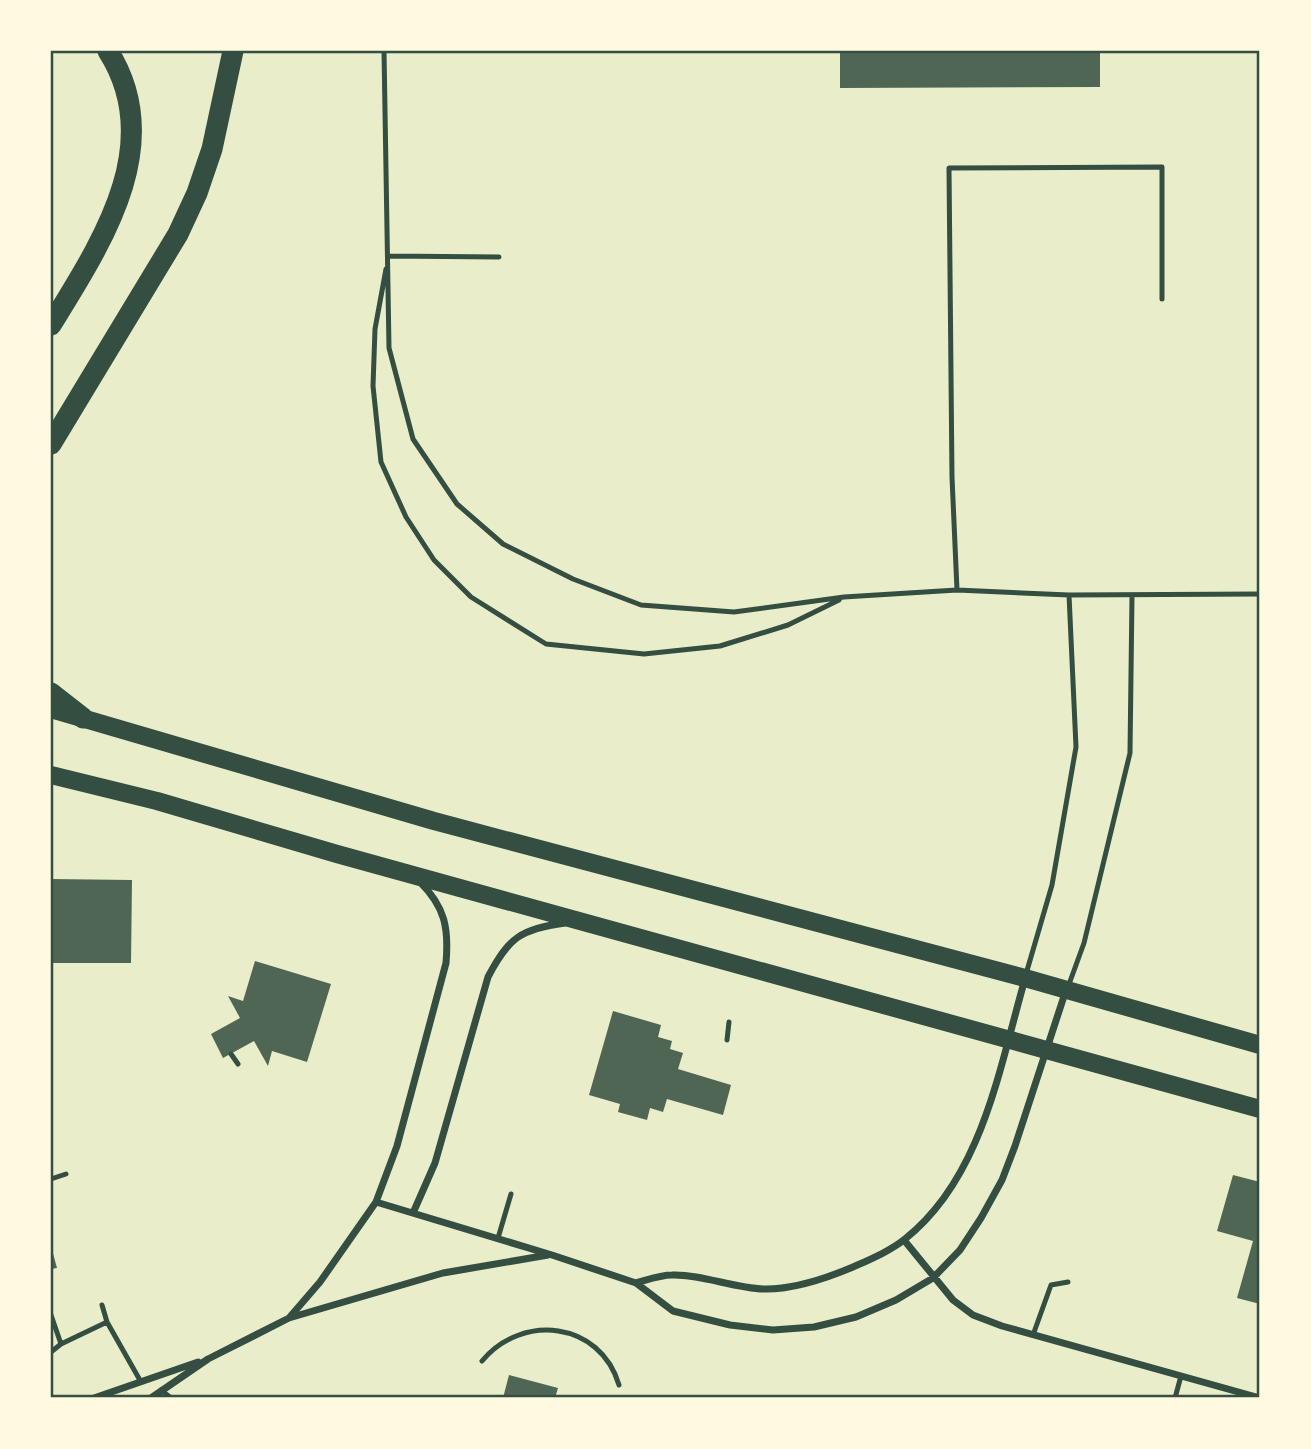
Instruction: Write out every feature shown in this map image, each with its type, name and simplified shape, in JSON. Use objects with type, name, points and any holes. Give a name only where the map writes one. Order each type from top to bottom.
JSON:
[{"type":"highway","points":[[51,325],[111,219],[129,168],[129,111],[119,73],[108,51]]},
{"type":"highway","points":[[51,444],[178,234],[197,193],[212,149],[233,51]]},
{"type":"highway","points":[[51,693],[83,718]]},
{"type":"main road","points":[[51,709],[435,821],[1025,978],[1260,1045]]},
{"type":"main road","points":[[51,775],[158,801],[578,921],[1260,1109]]},
{"type":"street","points":[[289,1318],[320,1282],[376,1202],[397,1146],[446,963],[448,940],[446,922],[431,895],[412,874]]},
{"type":"street","points":[[413,1213],[435,1163],[488,977],[499,956],[514,939],[536,927],[578,921]]},
{"type":"street","points":[[636,1283],[671,1275],[767,1289],[803,1284],[873,1258],[904,1240],[931,1215],[950,1190],[981,1133],[1025,978]]},
{"type":"street","points":[[376,1202],[636,1283],[673,1311],[730,1325],[773,1330],[814,1327],[856,1317],[896,1300],[933,1278],[960,1250],[981,1218],[1002,1180],[1066,990]]},
{"type":"street","points":[[904,1240],[953,1300],[973,1315],[1033,1335],[1260,1398]]},
{"type":"street","points":[[94,1398],[208,1359],[289,1318],[443,1273],[552,1255]]},
{"type":"street","points":[[151,1398],[161,1394],[208,1359]]},
{"type":"lane","points":[[384,51],[389,348],[414,439],[457,504],[503,544],[573,579],[641,605],[734,612],[844,597],[957,590],[1132,596],[1260,594]]},
{"type":"lane","points":[[957,590],[952,477],[949,168],[1161,167],[1161,299]]},
{"type":"lane","points":[[388,256],[499,257]]},
{"type":"lane","points":[[388,256],[375,329],[373,386],[381,462],[406,517],[435,560],[471,597],[546,644],[644,654],[720,646],[788,625],[844,597]]},
{"type":"lane","points":[[1025,978],[1052,885],[1076,747],[1069,595]]},
{"type":"lane","points":[[1066,990],[1084,943],[1129,753],[1132,596]]},
{"type":"lane","points":[[727,1040],[729,1022]]},
{"type":"lane","points":[[231,1054],[238,1064]]},
{"type":"lane","points":[[51,1178],[66,1174]]},
{"type":"lane","points":[[498,1238],[512,1194]]},
{"type":"lane","points":[[1033,1335],[1051,1285],[1068,1282]]},
{"type":"lane","points":[[102,1305],[107,1322],[141,1382]]},
{"type":"lane","points":[[51,1315],[61,1344]]},
{"type":"lane","points":[[51,1352],[61,1344],[107,1322]]},
{"type":"lane","points":[[482,1362],[492,1349],[506,1339],[524,1332],[542,1330],[569,1334],[591,1342],[615,1371],[619,1385]]},
{"type":"lane","points":[[1175,1398],[1181,1376]]},
{"type":"lane","points":[[161,1394],[171,1398]]},
{"type":"building","points":[[840,51],[1100,51],[1100,87],[840,88]]},
{"type":"building","points":[[51,879],[132,880],[131,963],[51,963]]},
{"type":"building","points":[[255,961],[331,984],[307,1062],[272,1051],[268,1066],[254,1041],[223,1058],[211,1034],[240,1018],[228,996],[243,1001]]},
{"type":"building","points":[[613,1011],[661,1025],[658,1037],[672,1041],[670,1049],[683,1053],[678,1069],[731,1085],[723,1115],[667,1099],[663,1112],[650,1108],[647,1120],[618,1112],[620,1104],[589,1095]]},
{"type":"building","points":[[1233,1175],[1260,1182],[1260,1304],[1237,1298],[1253,1241],[1217,1231]]},
{"type":"building","points":[[51,1246],[57,1268],[51,1269]]},
{"type":"building","points":[[509,1375],[558,1388],[555,1398],[503,1398]]}]
